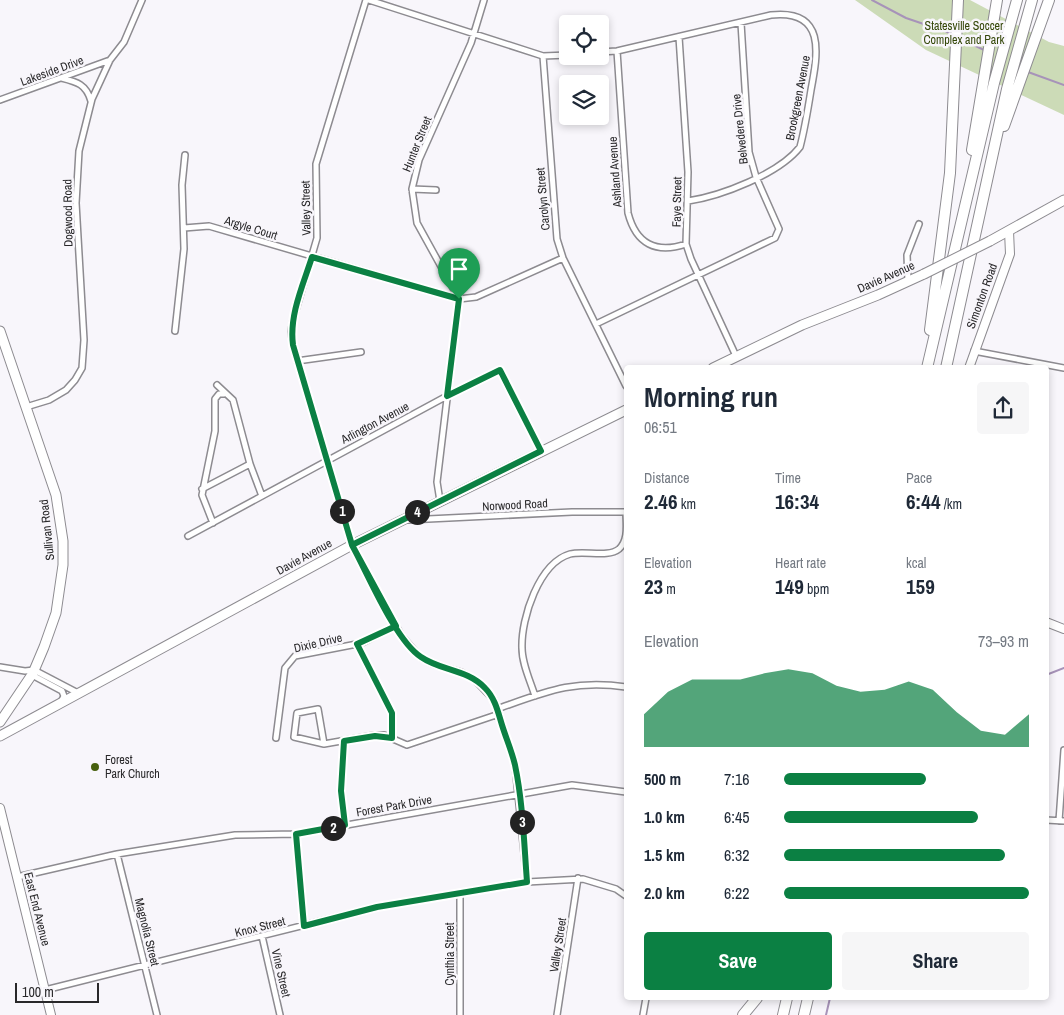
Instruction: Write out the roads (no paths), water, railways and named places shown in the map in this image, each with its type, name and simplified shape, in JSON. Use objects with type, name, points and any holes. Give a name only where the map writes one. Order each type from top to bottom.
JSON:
[{"type":"highway","points":[[927,365],[950,173],[957,63],[958,0]]},
{"type":"highway","points":[[956,244],[997,0]]},
{"type":"highway","points":[[928,365],[994,83],[1018,0]]},
{"type":"highway","points":[[947,365],[987,182],[1010,92],[1020,42],[1032,0]]},
{"type":"highway","points":[[1010,92],[1031,51],[1049,0]]},
{"type":"highway","points":[[743,1015],[755,1000]]},
{"type":"highway","points":[[783,1015],[787,1000]]},
{"type":"highway","points":[[804,1015],[808,1000]]},
{"type":"main road","name":"Davie Avenue","points":[[719,365],[802,325],[924,274],[1008,232],[1064,200]]},
{"type":"main road","name":"Sullivan Road","points":[[0,331],[56,495],[63,540],[63,565],[56,613],[33,672],[0,722]]},
{"type":"main road","name":"Davie Avenue","points":[[0,736],[352,545],[624,411]]},
{"type":"street","name":"Dogwood Road","points":[[26,407],[50,400],[66,390],[76,380],[82,368],[84,340],[76,195],[79,151],[91,102],[110,60],[124,42],[142,0]]},
{"type":"street","points":[[367,0],[474,32],[543,56],[559,55]]},
{"type":"street","name":"Valley Street","points":[[367,0],[316,164],[317,238],[291,332],[297,361],[352,545],[396,626],[409,647],[420,657],[433,664],[474,678],[494,700],[515,764],[527,882]]},
{"type":"street","name":"Hunter Street","points":[[459,299],[416,223],[412,189],[419,160],[474,32],[484,0]]},
{"type":"street","name":"Brookgreen Avenue","points":[[609,51],[789,13],[800,18],[811,28],[818,46],[800,147],[791,158],[756,178],[717,195],[688,201]]},
{"type":"street","name":"Belvedere Drive","points":[[698,274],[774,238],[779,229],[756,178],[749,152],[741,23]]},
{"type":"street","name":"Faye Street","points":[[679,37],[688,162],[686,244],[736,356]]},
{"type":"street","name":"Ashland Avenue","points":[[617,51],[628,213],[631,225],[643,240],[660,248],[686,244]]},
{"type":"street","name":"Carolyn Street","points":[[543,56],[556,239],[563,258],[624,382]]},
{"type":"street","name":"Lakeside Drive","points":[[0,100],[110,60]]},
{"type":"street","points":[[60,78],[74,80],[82,85],[87,90],[91,102]]},
{"type":"street","points":[[175,331],[184,228],[182,185],[185,155]]},
{"type":"street","points":[[412,189],[436,190]]},
{"type":"street","points":[[908,281],[907,255],[919,224]]},
{"type":"street","name":"Argyle Court","points":[[184,228],[209,226],[459,299]]},
{"type":"street","name":"Simonton Road","points":[[970,365],[1010,254],[1008,232]]},
{"type":"street","points":[[440,501],[437,482],[459,299],[476,297],[563,258]]},
{"type":"street","points":[[596,324],[698,274]]},
{"type":"street","points":[[297,361],[360,352]]},
{"type":"street","points":[[974,352],[1047,365]]},
{"type":"street","points":[[1049,365],[1064,368]]},
{"type":"street","name":"Arlington Avenue","points":[[188,536],[447,396],[500,370],[541,451]]},
{"type":"street","points":[[218,385],[224,394],[233,400],[250,464],[262,496]]},
{"type":"street","points":[[213,523],[203,502],[202,488],[214,436],[215,399],[219,394],[224,394]]},
{"type":"street","points":[[202,488],[250,464]]},
{"type":"street","name":"Norwood Road","points":[[407,518],[408,520],[418,520],[572,512],[624,512]]},
{"type":"street","points":[[535,696],[523,660],[522,639],[538,584],[551,565],[560,558],[579,552],[618,550],[624,541]]},
{"type":"street","points":[[1049,623],[1064,629]]},
{"type":"street","name":"Dixie Drive","points":[[276,738],[283,676],[289,661],[295,656],[357,644],[396,626]]},
{"type":"street","points":[[357,644],[392,713],[392,738]]},
{"type":"street","points":[[0,667],[33,672],[73,692],[82,692]]},
{"type":"street","points":[[12,669],[23,676],[24,686]]},
{"type":"street","points":[[33,672],[62,691],[64,698],[59,704]]},
{"type":"street","points":[[324,744],[318,709],[297,713],[294,737],[324,744],[375,736],[392,738],[407,745],[566,686],[586,683],[624,687]]},
{"type":"street","points":[[344,741],[341,791],[345,825]]},
{"type":"street","points":[[1061,821],[1064,750]]},
{"type":"street","name":"Forest Park Drive","points":[[17,877],[118,854],[235,835],[296,834],[572,785],[624,792]]},
{"type":"street","name":"East End Avenue","points":[[0,808],[51,1015]]},
{"type":"street","points":[[296,834],[304,926]]},
{"type":"street","name":"Magnolia Street","points":[[118,854],[157,1015]]},
{"type":"street","name":"Valley Street","points":[[557,1015],[578,878]]},
{"type":"street","name":"Knox Street","points":[[45,990],[377,907],[527,882],[578,878],[600,884],[624,895]]},
{"type":"street","name":"Cynthia Street","points":[[460,893],[460,1015]]},
{"type":"street","name":"Vine Street","points":[[262,936],[280,1015]]},
{"type":"street","points":[[643,1015],[646,1000]]},
{"type":"waterway","points":[[872,0],[906,18],[953,34]]},
{"type":"waterway","points":[[959,38],[984,50]]},
{"type":"waterway","points":[[1028,72],[1064,85]]},
{"type":"waterway","points":[[1049,674],[1064,668]]},
{"type":"waterway","points":[[826,1015],[830,1000]]},
{"type":"place","name":"Forest Park Church","points":[[95,767]]},
{"type":"park label","name":"Statesville Soccer Complex and Park","points":[[964,33]]}]
